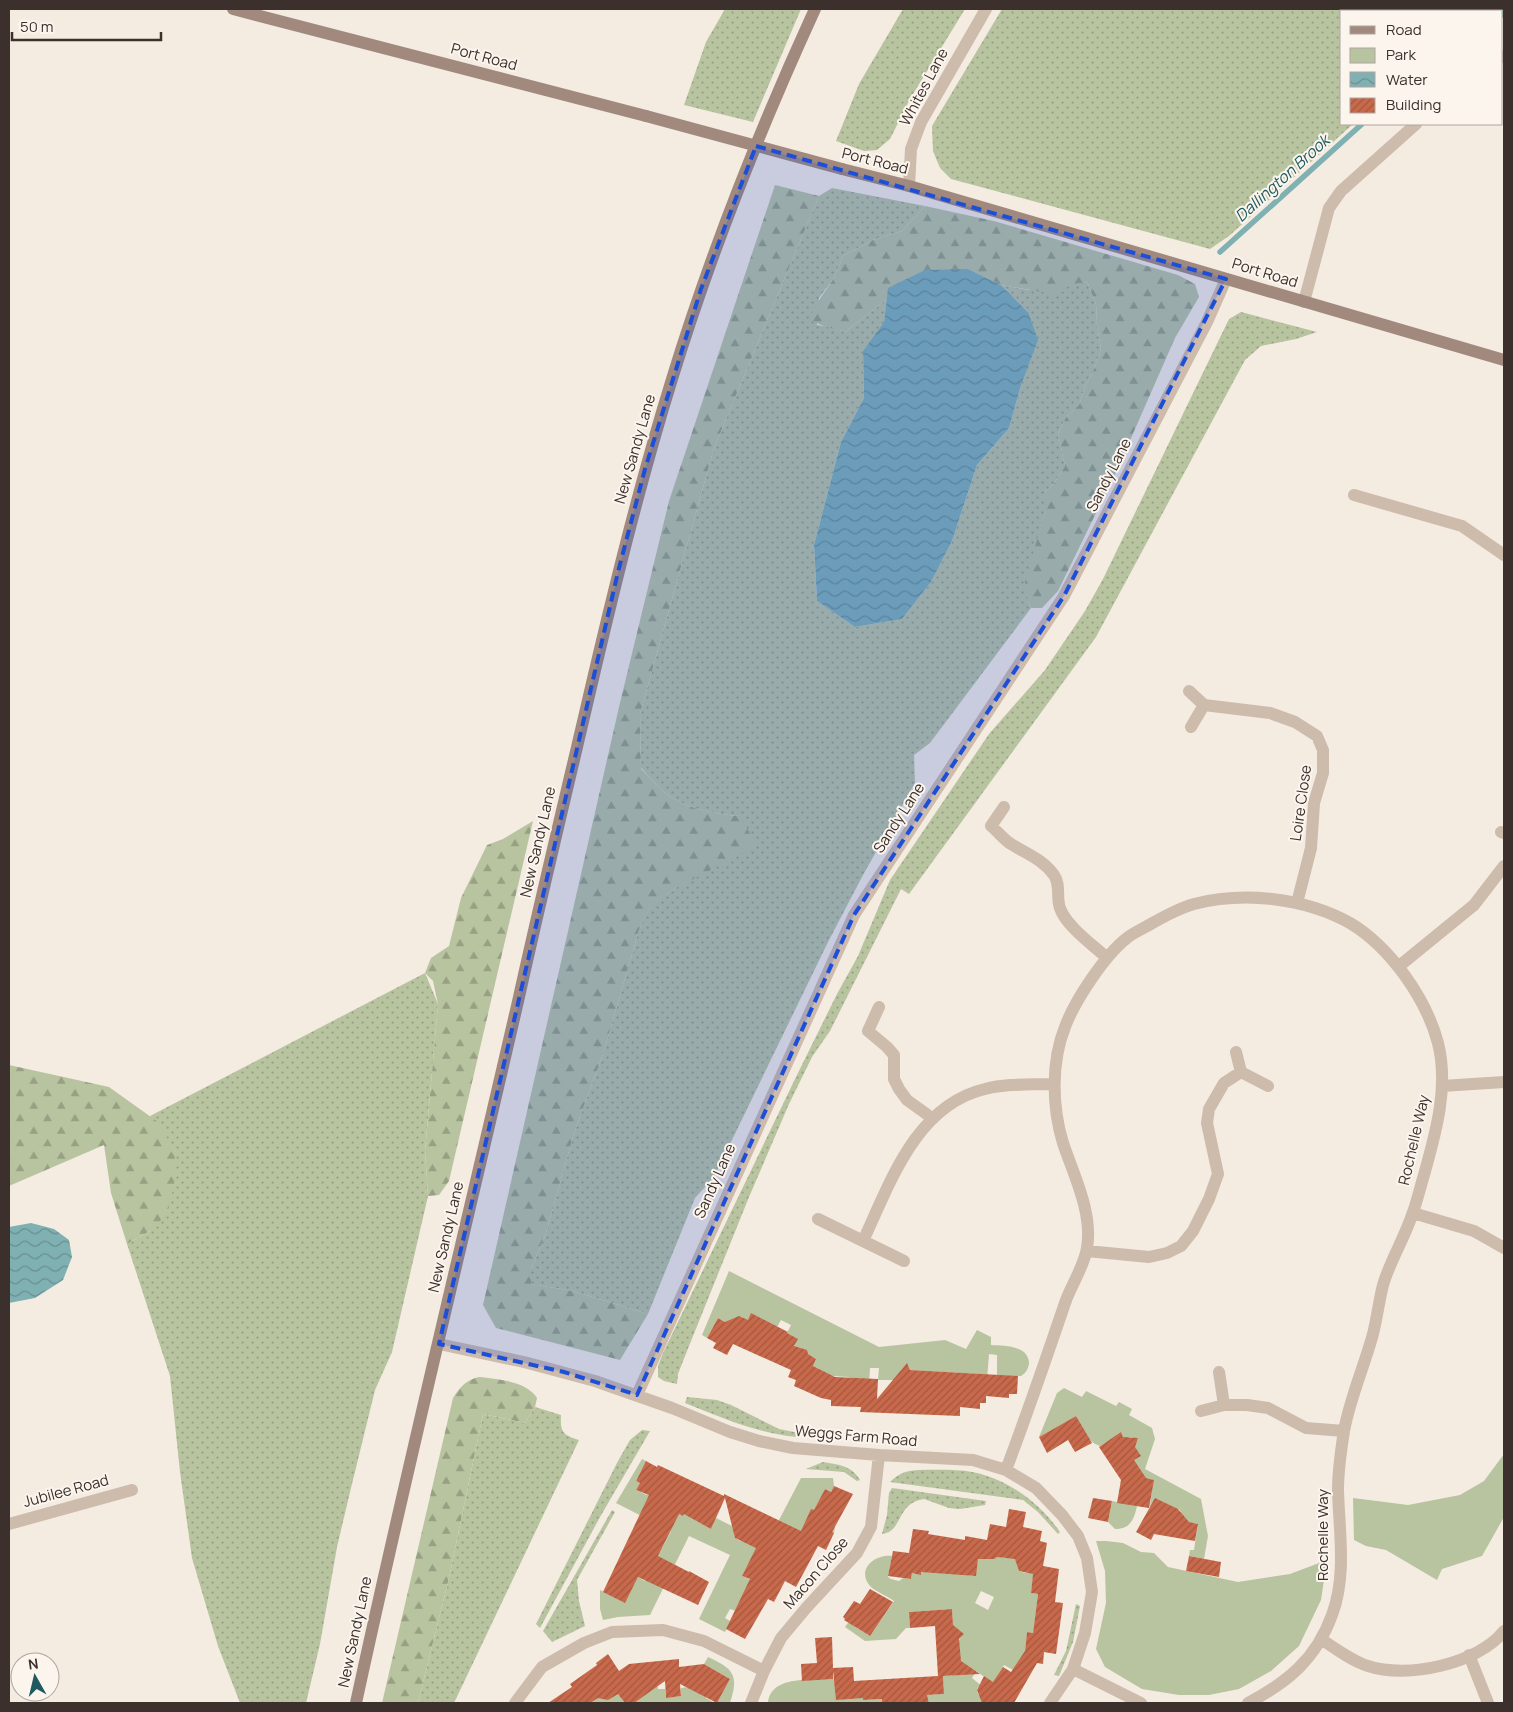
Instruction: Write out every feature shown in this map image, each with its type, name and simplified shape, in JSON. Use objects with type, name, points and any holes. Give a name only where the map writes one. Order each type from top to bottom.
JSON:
[{"type":"street","name":"Port Road","points":[[233,9],[909,186],[1504,360]]},
{"type":"street","name":"New Sandy Lane","points":[[356,1703],[389,1550],[439,1344],[602,638],[645,470],[693,315],[742,178],[815,9]]},
{"type":"street","name":"Whites Lane","points":[[909,186],[911,149],[920,122],[986,9]]},
{"type":"street","points":[[1304,302],[1329,208],[1341,191],[1415,125]]},
{"type":"street","name":"Sandy Lane","points":[[636,1395],[854,915],[1064,596],[1207,322],[1222,277]]},
{"type":"street","points":[[1354,495],[1462,526],[1504,554]]},
{"type":"street","points":[[1189,691],[1204,705],[1191,727]]},
{"type":"street","name":"Loire Close","points":[[1204,705],[1270,713],[1295,722],[1317,736],[1324,750],[1323,773],[1314,804],[1311,848],[1296,903]]},
{"type":"street","points":[[1004,807],[991,826],[1006,840],[1036,856],[1051,871],[1055,876],[1059,890],[1058,906],[1063,917],[1107,958]]},
{"type":"street","points":[[1398,968],[1474,905],[1504,866]]},
{"type":"street","name":"Rochelle Way","points":[[1006,1470],[1041,1376],[1067,1296],[1087,1250],[1088,1228],[1085,1207],[1061,1137],[1054,1084],[1064,1029],[1077,1002],[1107,958],[1128,937],[1158,920],[1191,905],[1234,898],[1260,898],[1296,903],[1330,914],[1353,925],[1385,952],[1414,989],[1428,1013],[1441,1060],[1440,1115],[1413,1213],[1384,1283],[1374,1332],[1344,1431],[1338,1486],[1341,1520],[1341,1575],[1338,1598],[1321,1639],[1308,1660],[1290,1678],[1248,1703]]},
{"type":"street","points":[[879,1007],[868,1031],[894,1055],[894,1079],[907,1100],[932,1118]]},
{"type":"street","points":[[1236,1052],[1242,1072],[1268,1086]]},
{"type":"street","points":[[1087,1250],[1149,1257],[1167,1253],[1181,1246],[1193,1231],[1209,1199],[1218,1174],[1208,1129],[1209,1109],[1224,1083],[1242,1072]]},
{"type":"street","points":[[1442,1086],[1504,1082]]},
{"type":"street","points":[[863,1241],[899,1162],[932,1118],[946,1106],[965,1096],[985,1089],[1013,1084],[1054,1084]]},
{"type":"street","points":[[1413,1213],[1474,1231],[1504,1248]]},
{"type":"street","points":[[818,1219],[904,1261]]},
{"type":"street","name":"Weggs Farm Road","points":[[439,1344],[564,1372],[636,1395],[759,1441],[793,1448],[973,1460],[1006,1470],[1036,1488],[1062,1515],[1078,1536],[1087,1558],[1092,1592],[1085,1633],[1073,1669],[1050,1703]]},
{"type":"street","points":[[1219,1372],[1224,1405]]},
{"type":"street","points":[[1201,1410],[1224,1405],[1268,1408],[1306,1428],[1344,1431]]},
{"type":"street","name":"Macon Close","points":[[751,1703],[764,1671],[781,1638],[858,1552],[871,1527],[879,1455]]},
{"type":"street","name":"Jubilee Road","points":[[9,1524],[132,1490]]},
{"type":"street","points":[[515,1703],[542,1668],[584,1643],[612,1632],[663,1630],[704,1641],[764,1671]]},
{"type":"street","points":[[1321,1639],[1367,1666],[1394,1672],[1419,1671],[1444,1665],[1487,1647],[1504,1631]]},
{"type":"street","points":[[1469,1655],[1488,1703]]},
{"type":"street","points":[[1073,1669],[1141,1703]]},
{"type":"highlighted area","points":[[756,146],[1226,279],[1064,596],[854,915],[637,1395],[564,1372],[439,1344],[618,572],[645,469],[701,289]]},
{"type":"green space","points":[[725,9],[801,9],[753,122],[684,105],[706,42]]},
{"type":"green space","points":[[903,9],[965,9],[910,99],[890,139],[877,150],[864,151],[836,141],[859,84]]},
{"type":"green space","points":[[1002,9],[1503,9],[1340,10],[1340,125],[1352,125],[1229,236],[1210,249],[951,179],[940,168],[933,151],[932,126]]},
{"type":"green space","points":[[775,185],[819,196],[714,448],[640,714],[641,769],[665,793],[677,801],[703,811],[740,816],[757,846],[674,889],[651,906],[639,930],[603,1054],[574,1133],[546,1233],[531,1269],[531,1284],[573,1291],[648,1314],[620,1360],[496,1328],[483,1305],[619,707],[669,501]]},
{"type":"green space","points":[[832,188],[925,206],[902,231],[873,240],[843,256],[834,278],[819,298],[817,325],[845,332],[887,299],[884,322],[863,352],[864,398],[841,442],[814,545],[817,601],[855,627],[902,619],[931,582],[952,541],[977,465],[1009,428],[1021,385],[1028,312],[1001,285],[1029,290],[1087,282],[1096,304],[1101,349],[1079,405],[1066,417],[1058,434],[1065,466],[1055,482],[1045,492],[1045,512],[1037,543],[1028,601],[1031,608],[930,743],[914,755],[915,783],[828,942],[714,1177],[695,1198],[648,1314],[573,1291],[530,1284],[531,1269],[546,1233],[574,1133],[603,1054],[639,930],[651,905],[674,889],[740,816],[712,812],[686,805],[669,796],[658,786],[641,768],[640,714],[714,448],[819,196]]},
{"type":"green space","points":[[925,206],[994,221],[1178,275],[1195,284],[1199,297],[1175,338],[1117,470],[1058,591],[1042,608],[1031,608],[1025,582],[1045,512],[1045,492],[1055,482],[1065,466],[1058,434],[1066,417],[1079,405],[1101,349],[1096,304],[1087,282],[1069,285],[1059,295],[1001,285],[968,269],[889,288],[887,299],[845,332],[823,326],[811,319],[813,309],[834,278],[843,256],[873,240],[902,231]]},
{"type":"green space","points":[[1241,312],[1317,332],[1296,339],[1261,346],[1245,360],[1096,637],[909,894],[901,889],[830,1031],[812,1057],[789,1104],[685,1356],[678,1374],[677,1384],[664,1381],[658,1377],[658,1366],[663,1353],[796,1077],[858,956],[890,880],[989,734],[1045,670],[1085,611],[1103,579],[1229,319]]},
{"type":"green space","points":[[533,821],[449,1181],[439,1195],[428,1196],[425,1151],[438,1004],[433,981],[425,973],[431,958],[449,946],[461,898],[487,845],[503,839]]},
{"type":"green space","points":[[425,973],[438,1004],[425,1151],[428,1196],[392,1352],[375,1390],[350,1492],[337,1547],[320,1644],[306,1703],[240,1703],[218,1646],[192,1558],[180,1472],[170,1376],[127,1244],[150,1231],[175,1152],[150,1116]]},
{"type":"green space","points":[[9,1065],[109,1087],[158,1122],[175,1152],[174,1185],[167,1214],[150,1231],[127,1244],[111,1193],[104,1145],[9,1186]]},
{"type":"green space","points":[[729,1271],[879,1347],[945,1340],[966,1349],[977,1330],[991,1337],[991,1345],[1020,1349],[1027,1356],[1028,1366],[1026,1372],[1021,1376],[997,1376],[997,1355],[989,1354],[987,1380],[980,1374],[910,1370],[908,1366],[901,1370],[900,1380],[878,1380],[879,1368],[870,1368],[869,1384],[849,1377],[816,1375],[819,1369],[813,1366],[816,1359],[794,1347],[797,1339],[787,1333],[791,1325],[781,1320],[770,1340],[744,1322],[742,1317],[735,1318],[731,1325],[718,1318],[707,1338],[702,1335]]},
{"type":"green space","points":[[479,1377],[519,1384],[532,1392],[537,1398],[535,1407],[525,1423],[483,1414],[449,1578],[418,1703],[382,1703],[453,1398],[464,1384]]},
{"type":"green space","points":[[1064,1388],[1082,1397],[1086,1391],[1116,1406],[1119,1402],[1132,1409],[1129,1415],[1152,1428],[1155,1439],[1145,1469],[1201,1499],[1208,1536],[1204,1559],[1189,1556],[1190,1550],[1194,1550],[1198,1524],[1180,1521],[1181,1512],[1179,1509],[1157,1510],[1150,1507],[1153,1480],[1145,1478],[1143,1486],[1120,1483],[1134,1460],[1134,1438],[1130,1437],[1125,1440],[1121,1433],[1100,1446],[1088,1438],[1076,1416],[1039,1437],[1057,1393]]},
{"type":"green space","points":[[687,1397],[717,1400],[779,1429],[799,1433],[797,1437],[782,1435],[740,1424],[685,1403]]},
{"type":"green space","points":[[535,1407],[561,1415],[561,1425],[564,1432],[579,1440],[454,1703],[418,1703],[449,1578],[483,1414],[525,1423]]},
{"type":"green space","points":[[642,1430],[650,1431],[600,1517],[540,1628],[536,1624],[618,1461],[630,1440]]},
{"type":"green space","points":[[1504,1454],[1504,1517],[1482,1556],[1442,1569],[1437,1580],[1386,1550],[1366,1546],[1354,1540],[1353,1498],[1408,1505],[1460,1495],[1484,1481]]},
{"type":"green space","points":[[642,1459],[646,1461],[636,1481],[640,1483],[636,1490],[647,1495],[649,1489],[683,1516],[688,1508],[711,1529],[716,1518],[736,1528],[735,1538],[740,1541],[767,1543],[801,1478],[833,1478],[834,1486],[831,1492],[825,1489],[816,1507],[821,1510],[809,1515],[835,1527],[834,1533],[796,1542],[754,1569],[747,1566],[742,1576],[751,1580],[736,1611],[730,1609],[725,1618],[730,1621],[725,1632],[699,1619],[730,1555],[689,1536],[650,1615],[603,1620],[600,1609],[600,1590],[625,1602],[638,1577],[645,1581],[671,1531],[616,1503]]},
{"type":"green space","points":[[823,1462],[849,1469],[860,1480],[857,1481],[844,1472],[806,1469]]},
{"type":"green space","points":[[918,1470],[966,1471],[998,1480],[1033,1502],[1060,1532],[1058,1534],[1038,1512],[1023,1500],[890,1482],[896,1476],[903,1473]]},
{"type":"green space","points":[[892,1488],[986,1501],[985,1505],[960,1509],[949,1508],[924,1499],[909,1506],[893,1528],[889,1532],[882,1534],[887,1515],[889,1493]]},
{"type":"green space","points":[[1112,1501],[1137,1506],[1133,1519],[1128,1525],[1120,1529],[1115,1529],[1108,1522]]},
{"type":"green space","points":[[612,1510],[615,1512],[577,1580],[579,1601],[585,1626],[552,1642],[543,1631]]},
{"type":"green space","points":[[1096,1541],[1123,1543],[1141,1552],[1154,1553],[1168,1567],[1238,1582],[1290,1574],[1327,1560],[1321,1600],[1299,1646],[1271,1671],[1239,1689],[1209,1695],[1179,1695],[1142,1689],[1105,1667],[1096,1649],[1106,1603],[1105,1571]]},
{"type":"green space","points":[[1006,1551],[1020,1553],[1019,1571],[1025,1573],[1029,1571],[1031,1563],[1043,1564],[1033,1577],[1031,1593],[1038,1594],[1033,1633],[1027,1632],[1024,1660],[1013,1670],[1004,1665],[993,1683],[976,1671],[972,1678],[983,1687],[978,1687],[977,1690],[978,1694],[986,1699],[983,1703],[929,1703],[927,1695],[944,1694],[943,1676],[952,1676],[954,1655],[957,1644],[962,1636],[953,1629],[952,1609],[909,1612],[910,1628],[906,1628],[896,1639],[865,1641],[845,1627],[851,1619],[855,1627],[870,1636],[894,1601],[870,1586],[866,1580],[866,1569],[874,1560],[879,1557],[892,1556],[888,1577],[899,1581],[903,1578],[911,1579],[912,1573],[921,1574],[923,1556],[967,1568],[966,1575],[975,1576],[979,1553],[1005,1558]],"holes":[[[981,1591],[994,1597],[988,1610],[975,1603]]]},
{"type":"green space","points":[[1076,1604],[1080,1606],[1073,1642],[1059,1676],[1054,1675],[1066,1651]]},
{"type":"green space","points":[[708,1657],[724,1665],[732,1674],[734,1686],[730,1703],[634,1703],[657,1678],[658,1689],[665,1689],[666,1697],[681,1696],[681,1688],[695,1686],[706,1695],[706,1698],[713,1702],[718,1701],[730,1679],[704,1664]]},
{"type":"green space","points":[[834,1679],[864,1700],[882,1699],[882,1703],[768,1703],[771,1694],[784,1683]]},
{"type":"green space","points":[[617,1692],[625,1703],[590,1703],[600,1696]]},
{"type":"water","points":[[968,269],[1001,285],[1028,312],[1038,340],[1021,385],[1009,428],[977,465],[952,541],[931,582],[902,619],[855,627],[817,601],[814,545],[841,442],[864,398],[863,351],[884,322],[888,288],[925,270]]},
{"type":"water","points":[[31,1223],[54,1229],[69,1240],[72,1257],[63,1280],[35,1298],[9,1303],[9,1227]]},
{"type":"building","points":[[751,1313],[798,1339],[794,1346],[807,1350],[808,1354],[816,1359],[813,1366],[835,1377],[878,1379],[877,1399],[907,1363],[910,1370],[1018,1376],[1017,1394],[1009,1394],[1009,1398],[986,1396],[986,1403],[980,1403],[980,1409],[960,1407],[960,1416],[860,1412],[861,1407],[831,1406],[831,1400],[821,1398],[794,1386],[796,1380],[788,1377],[791,1370],[733,1344],[727,1355],[713,1348],[716,1343],[707,1338],[718,1318],[725,1322],[739,1316],[748,1320]]},
{"type":"building","points":[[1076,1416],[1092,1443],[1075,1452],[1068,1440],[1047,1453],[1039,1437]]},
{"type":"building","points":[[1121,1432],[1123,1437],[1138,1438],[1135,1447],[1141,1456],[1134,1460],[1146,1478],[1154,1480],[1149,1508],[1117,1503],[1121,1480],[1099,1447]]},
{"type":"building","points":[[646,1461],[724,1496],[724,1494],[801,1531],[811,1509],[814,1510],[825,1489],[831,1492],[834,1486],[853,1494],[832,1532],[834,1533],[826,1550],[818,1546],[796,1587],[785,1581],[774,1602],[768,1599],[745,1639],[726,1629],[750,1579],[742,1576],[756,1548],[735,1538],[725,1498],[711,1529],[684,1514],[683,1516],[679,1514],[658,1556],[709,1582],[698,1605],[638,1577],[625,1603],[603,1592],[649,1495],[636,1490],[640,1483],[636,1481]]},
{"type":"building","points":[[1093,1498],[1112,1501],[1108,1522],[1088,1518]]},
{"type":"building","points":[[1155,1498],[1178,1509],[1189,1522],[1198,1524],[1195,1541],[1154,1534],[1151,1540],[1136,1532]]},
{"type":"building","points":[[1009,1509],[1026,1512],[1023,1527],[1042,1531],[1040,1541],[1047,1543],[1043,1566],[1059,1569],[1055,1602],[1063,1603],[1056,1654],[1044,1652],[1043,1664],[1037,1663],[1014,1703],[982,1703],[977,1690],[984,1676],[993,1682],[1003,1667],[1011,1672],[1025,1651],[1027,1632],[1033,1633],[1038,1594],[1031,1593],[1033,1574],[1019,1571],[1015,1559],[997,1557],[994,1559],[978,1559],[976,1576],[921,1572],[921,1575],[912,1573],[911,1579],[888,1576],[893,1551],[909,1553],[913,1529],[929,1531],[928,1534],[965,1540],[965,1536],[987,1540],[990,1524],[1006,1527]]},
{"type":"building","points":[[1189,1556],[1221,1562],[1219,1577],[1186,1571]]},
{"type":"building","points":[[870,1589],[893,1602],[870,1636],[844,1620],[843,1617],[854,1601],[860,1604]]},
{"type":"building","points":[[952,1609],[953,1625],[964,1634],[959,1639],[961,1661],[980,1674],[943,1676],[944,1694],[927,1695],[929,1703],[882,1703],[882,1699],[863,1700],[863,1698],[836,1700],[833,1670],[833,1679],[802,1681],[801,1664],[817,1663],[815,1638],[832,1637],[833,1668],[853,1667],[854,1681],[938,1676],[935,1626],[910,1628],[909,1612]]},
{"type":"building","points":[[608,1654],[619,1671],[629,1664],[679,1659],[679,1667],[704,1664],[730,1679],[717,1703],[680,1684],[681,1696],[666,1698],[665,1681],[634,1703],[625,1703],[618,1694],[608,1700],[598,1698],[590,1703],[548,1703],[572,1687],[570,1684],[597,1665],[596,1663]]},
{"type":"waterway","name":"Dallington Brook","points":[[1220,252],[1361,125]]}]
